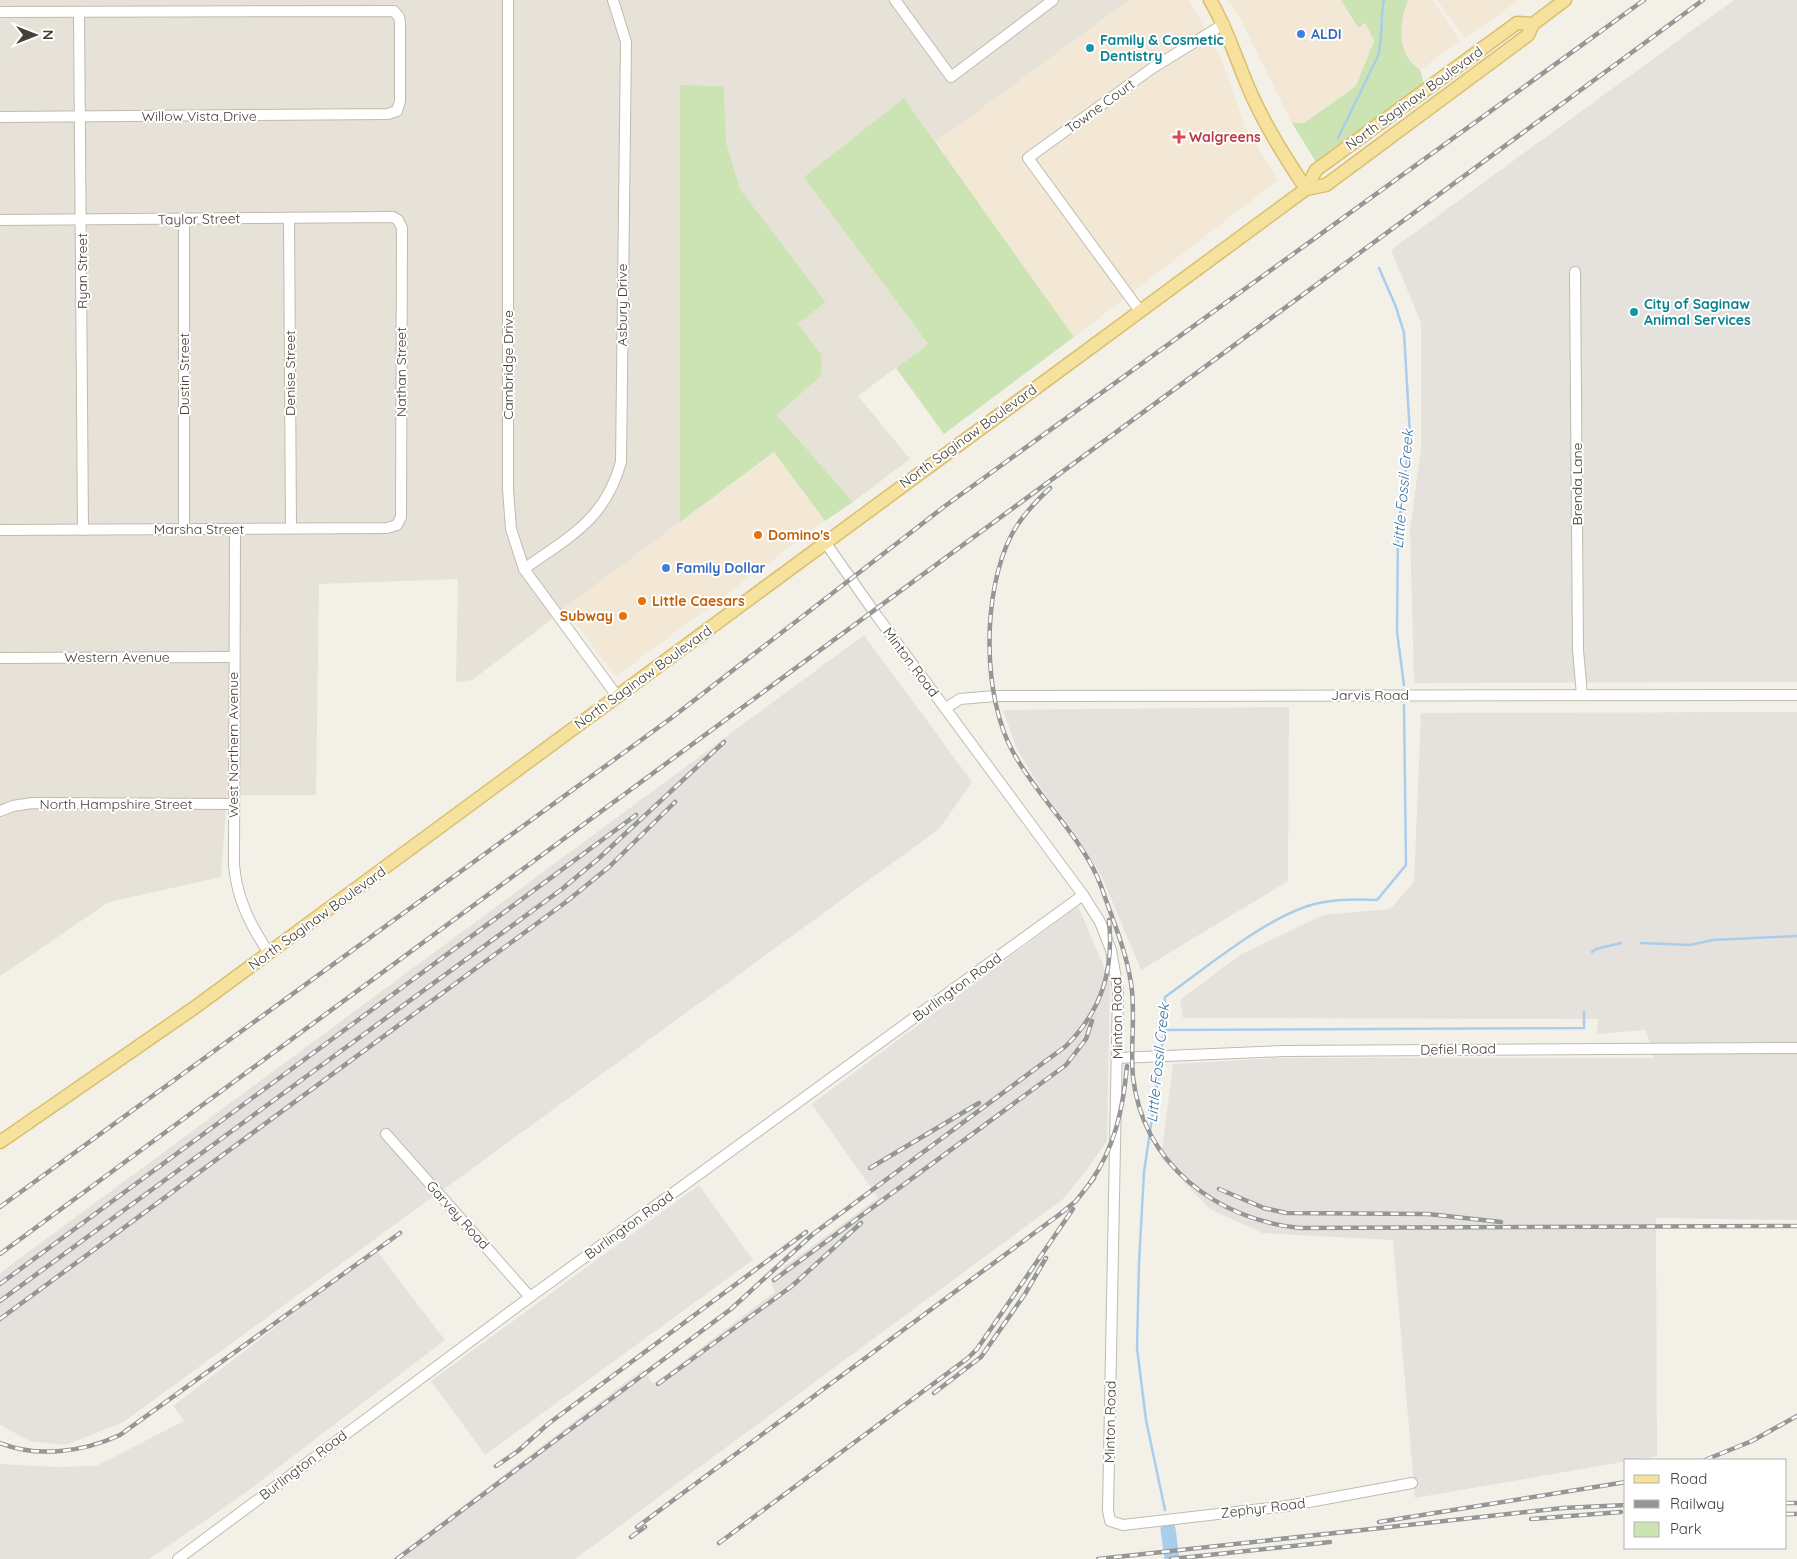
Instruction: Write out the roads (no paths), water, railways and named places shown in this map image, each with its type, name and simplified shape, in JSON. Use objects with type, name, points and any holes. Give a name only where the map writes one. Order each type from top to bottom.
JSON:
[{"type":"main road","points":[[1210,0],[1224,24],[1249,89],[1264,120],[1306,189]]},
{"type":"main road","name":"North Saginaw Boulevard","points":[[0,1142],[194,1008],[1306,189],[1326,185],[1528,36],[1533,24],[1565,0]]},
{"type":"main road","name":"North Saginaw Boulevard","points":[[1306,189],[1316,170],[1517,23],[1533,24]]},
{"type":"street","name":"Cambridge Drive","points":[[508,0],[508,505],[512,535],[524,569],[617,696]]},
{"type":"street","name":"Asbury Drive","points":[[524,569],[586,524],[610,494],[621,462],[626,42],[612,0]]},
{"type":"street","points":[[895,0],[951,77],[1053,0]]},
{"type":"street","name":"Willow Vista Drive","points":[[0,117],[388,114],[397,111],[400,101],[400,22],[394,10],[79,12]]},
{"type":"street","points":[[0,12],[79,12]]},
{"type":"street","name":"Ryan Street","points":[[79,12],[83,530]]},
{"type":"street","name":"Towne Court","points":[[1140,310],[1028,158],[1151,69],[1224,24]]},
{"type":"street","name":"Taylor Street","points":[[0,220],[393,217],[398,220]]},
{"type":"street","name":"Denise Street","points":[[289,218],[291,528]]},
{"type":"street","name":"Dustin Street","points":[[184,219],[184,528]]},
{"type":"street","name":"Nathan Street","points":[[397,525],[401,517],[402,228],[398,220]]},
{"type":"street","name":"Brenda Lane","points":[[1575,272],[1578,650],[1582,695]]},
{"type":"street","name":"Marsha Street","points":[[0,530],[387,528],[397,525]]},
{"type":"street","name":"West Northern Avenue","points":[[235,529],[233,854],[238,889],[247,917],[268,953]]},
{"type":"street","name":"Minton Road","points":[[825,542],[1083,895],[1100,922],[1111,950],[1116,968],[1118,990],[1108,1510],[1110,1521],[1113,1523]]},
{"type":"street","name":"Western Avenue","points":[[0,658],[233,657]]},
{"type":"street","name":"Jarvis Road","points":[[946,708],[960,699],[995,696],[1797,695]]},
{"type":"street","name":"North Hampshire Street","points":[[0,811],[13,806],[32,803],[232,804]]},
{"type":"street","name":"Burlington Road","points":[[178,1559],[530,1297],[1083,895]]},
{"type":"street","name":"Defiel Road","points":[[1118,1058],[1285,1051],[1797,1048]]},
{"type":"street","name":"Garvey Road","points":[[386,1134],[530,1297]]},
{"type":"street","name":"Zephyr Road","points":[[1113,1523],[1123,1525],[1287,1506],[1412,1483]]},
{"type":"waterway","name":"Little Fossil Creek","points":[[1338,138],[1378,56],[1384,0]]},
{"type":"waterway","name":"Little Fossil Creek","points":[[1379,268],[1396,307],[1404,333],[1410,435],[1398,531],[1397,632],[1404,685]]},
{"type":"waterway","name":"Little Fossil Creek","points":[[1161,1053],[1165,997],[1239,943],[1280,918],[1319,903],[1355,899],[1377,900],[1406,865],[1404,705]]},
{"type":"waterway","points":[[1641,943],[1690,945],[1713,940],[1797,936]]},
{"type":"waterway","points":[[1592,952],[1596,949],[1621,943]]},
{"type":"waterway","points":[[1164,1030],[1584,1028],[1584,1012]]},
{"type":"waterway","name":"Little Fossil Creek","points":[[1161,1058],[1144,1172],[1137,1348],[1146,1420],[1165,1510]]},
{"type":"waterway","name":"Little Fossil Creek","points":[[1168,1529],[1172,1559]]},
{"type":"railway","points":[[0,1207],[670,719],[945,506],[1644,0]]},
{"type":"railway","points":[[0,1254],[1703,0]]},
{"type":"railway","points":[[1050,488],[1019,523],[1001,559],[991,615],[991,674],[996,703],[1003,729],[1013,752],[1034,785],[1072,835],[1101,886],[1129,971],[1133,1006],[1133,1077],[1140,1108],[1152,1136],[1168,1161],[1189,1182],[1213,1200],[1240,1213],[1269,1223],[1300,1228],[1797,1226]]},
{"type":"railway","points":[[0,1301],[562,889],[598,859],[724,742]]},
{"type":"railway","points":[[0,1319],[566,902],[609,867],[675,802]]},
{"type":"railway","points":[[0,1284],[636,815]]},
{"type":"railway","points":[[397,1559],[731,1309],[813,1234],[1066,1046],[1089,1018],[1103,988],[1109,956],[1109,920]]},
{"type":"railway","points":[[774,1280],[1066,1065],[1086,1039],[1092,1021]]},
{"type":"railway","points":[[1090,1183],[1106,1156],[1112,1141],[1120,1112],[1127,1066]]},
{"type":"railway","points":[[870,1168],[979,1103]]},
{"type":"railway","points":[[637,1527],[1060,1214],[1076,1201],[1094,1178]]},
{"type":"railway","points":[[1219,1189],[1264,1208],[1286,1213],[1428,1214],[1501,1222]]},
{"type":"railway","points":[[719,1543],[968,1358],[977,1349],[1073,1209]]},
{"type":"railway","points":[[658,1384],[792,1286],[861,1223]]},
{"type":"railway","points":[[496,1466],[518,1451],[548,1424],[806,1232]]},
{"type":"railway","points":[[0,1443],[15,1448],[45,1452],[91,1446],[120,1435],[400,1233]]},
{"type":"railway","points":[[934,1393],[981,1357],[1025,1294],[1046,1258]]},
{"type":"railway","points":[[1707,1459],[1752,1441],[1797,1416]]},
{"type":"railway","points":[[1379,1522],[1624,1482]]},
{"type":"railway","points":[[1787,1503],[1797,1503]]},
{"type":"railway","points":[[1098,1559],[1563,1508],[1624,1505]]},
{"type":"railway","points":[[1531,1519],[1621,1512]]},
{"type":"railway","points":[[1787,1514],[1797,1514]]},
{"type":"railway","points":[[631,1537],[645,1527]]},
{"type":"railway","points":[[1171,1559],[1330,1542]]},
{"type":"place","name":"ALDI","points":[[1301,34]]},
{"type":"place","name":"Family & Cosmetic Dentistry","points":[[1090,48]]},
{"type":"place","name":"Walgreens","points":[[1179,137]]},
{"type":"place","name":"City of Saginaw Animal Services","points":[[1634,312]]},
{"type":"place","name":"Domino's","points":[[758,535]]},
{"type":"place","name":"Family Dollar","points":[[666,568]]},
{"type":"place","name":"Little Caesars","points":[[642,601]]},
{"type":"place","name":"Subway","points":[[623,616]]}]
